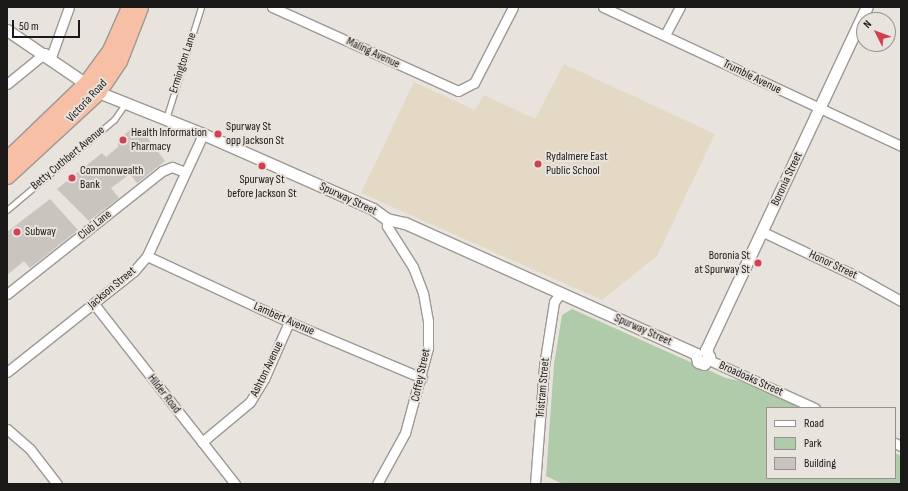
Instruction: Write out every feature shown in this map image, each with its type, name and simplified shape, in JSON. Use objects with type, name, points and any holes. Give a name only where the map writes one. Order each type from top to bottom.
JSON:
[{"type":"highway","name":"Victoria Road","points":[[7,159],[86,83],[110,50],[129,7]]},
{"type":"highway","name":"Victoria Road","points":[[7,176],[98,92],[119,62],[140,7]]},
{"type":"street","points":[[7,84],[48,55],[69,7]]},
{"type":"street","name":"Maling Avenue","points":[[272,7],[453,90],[464,89],[474,83],[513,7]]},
{"type":"street","name":"Trumble Avenue","points":[[603,7],[901,146]]},
{"type":"street","points":[[665,35],[680,7]]},
{"type":"street","name":"Boronia Street","points":[[703,355],[763,232],[867,7]]},
{"type":"street","name":"Spurway Street","points":[[7,30],[48,55],[98,92],[203,134],[373,209],[387,219],[405,223],[559,295],[703,355]]},
{"type":"street","name":"Jackson Street","points":[[7,372],[134,271],[147,256],[203,134]]},
{"type":"street","name":"Club Lane","points":[[7,294],[162,171],[172,167],[186,172]]},
{"type":"street","name":"Coffey Street","points":[[377,484],[405,433],[422,378],[428,335],[423,293],[413,267],[387,226],[387,219]]},
{"type":"street","name":"Honor Street","points":[[763,232],[858,276],[901,301]]},
{"type":"street","name":"Lambert Avenue","points":[[147,256],[289,322],[422,378]]},
{"type":"street","name":"Tristram Street","points":[[535,484],[544,366],[554,302],[559,295]]},
{"type":"street","name":"Hilder Road","points":[[94,304],[235,484]]},
{"type":"street","name":"Ashton Avenue","points":[[202,442],[250,402],[264,379],[289,322]]},
{"type":"street","name":"Broadoaks Street","points":[[703,355],[813,407]]},
{"type":"street","points":[[7,429],[30,449],[57,484]]},
{"type":"lane","name":"Ermington Lane","points":[[166,119],[201,7]]},
{"type":"lane","name":"Betty Cuthbert Avenue","points":[[7,210],[114,120],[125,104]]},
{"type":"shaded area","name":"Rydalmere East Public School","points":[[564,64],[715,134],[657,256],[602,300],[361,193],[414,82],[475,110],[484,95],[535,119]]},
{"type":"green space","points":[[572,309],[726,378],[745,382],[801,407],[766,407],[766,479],[896,479],[896,454],[901,456],[901,484],[563,484],[546,476],[554,364],[562,315]]},
{"type":"building","points":[[132,128],[140,128],[165,161],[137,183],[130,174],[111,188],[119,198],[89,221],[57,189],[102,153],[106,157],[118,147],[118,140]]},
{"type":"building","points":[[50,199],[78,230],[30,268],[24,261],[7,275],[7,232]]},
{"type":"place","name":"Spurway St opp Jackson St","points":[[218,134]]},
{"type":"place","name":"Health Information Pharmacy","points":[[123,140]]},
{"type":"place","name":"Rydalmere East Public School","points":[[538,164]]},
{"type":"place","name":"Spurway St before Jackson St","points":[[262,166]]},
{"type":"place","name":"Commonwealth Bank","points":[[72,178]]},
{"type":"place","name":"Subway","points":[[17,232]]},
{"type":"place","name":"Boronia St at Spurway St","points":[[758,263]]}]
